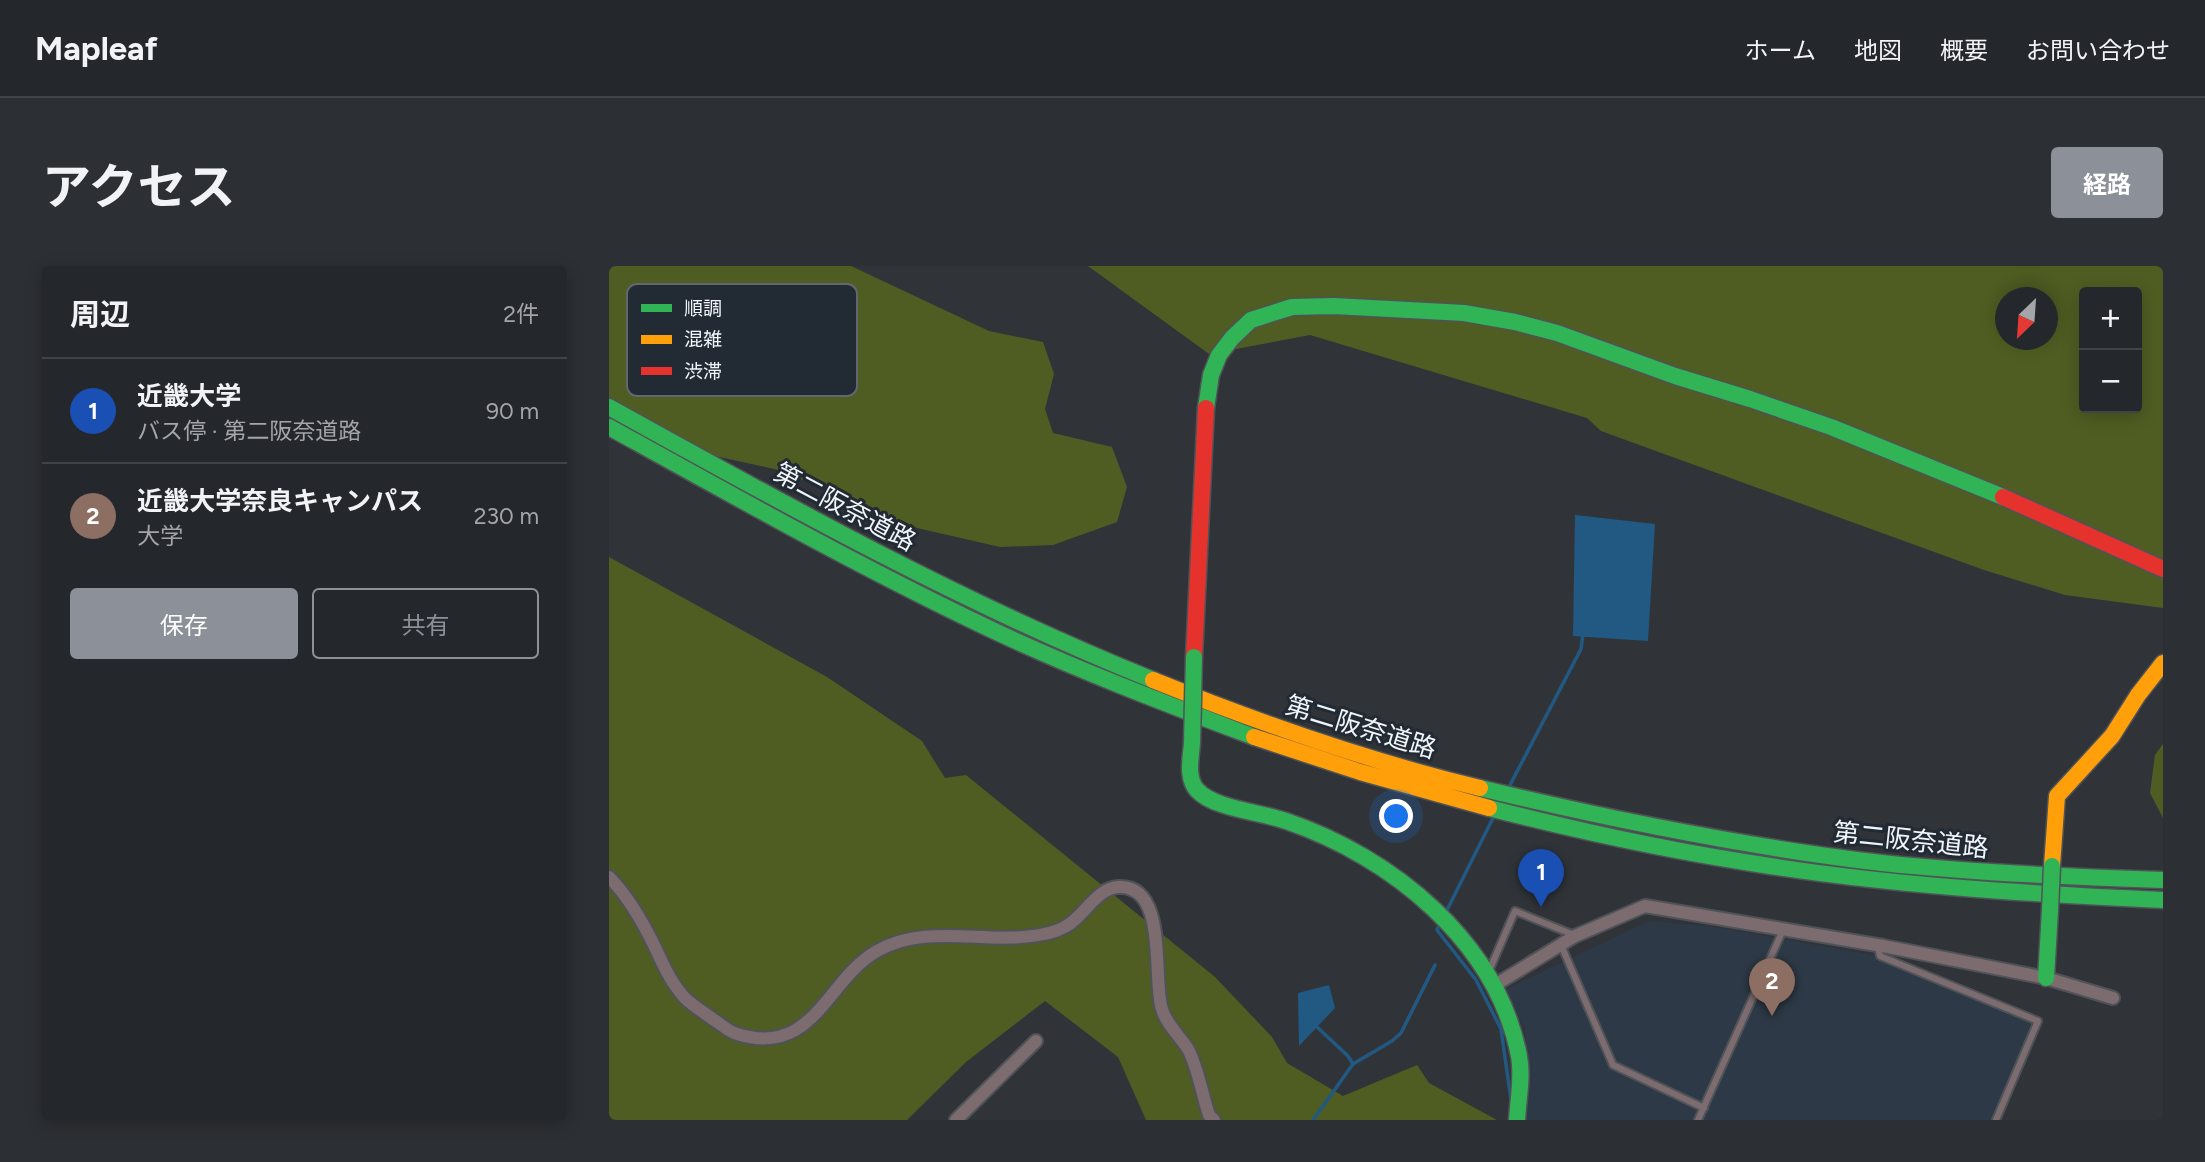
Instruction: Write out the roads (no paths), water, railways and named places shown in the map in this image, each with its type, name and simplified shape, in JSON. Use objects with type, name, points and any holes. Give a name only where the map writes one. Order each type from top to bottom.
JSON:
[{"type":"main road","points":[[1517,1120],[1519,1058],[1503,1006],[1491,979],[1473,952],[1419,896],[1382,867],[1333,838],[1287,821],[1214,801],[1194,786],[1191,771],[1194,657],[1206,407],[1211,375],[1219,355],[1251,320],[1293,307],[1333,306],[1464,313],[1557,333],[1675,376],[1831,427],[1971,483],[2163,569]]},
{"type":"main road","name":"第二阪奈道路","points":[[609,407],[892,561],[988,609],[1165,686],[1381,760],[1566,810],[1661,830],[1767,847],[1880,863],[1994,874],[2163,880]]},
{"type":"main road","name":"第二阪奈道路","points":[[609,427],[884,576],[1062,662],[1233,729],[1401,785],[1482,807],[1658,847],[1764,865],[1872,880],[1992,891],[2163,900]]},
{"type":"main road","points":[[2046,978],[2057,796],[2112,736],[2138,695],[2163,663]]},
{"type":"street","points":[[609,877],[622,890],[652,941],[669,977],[685,998],[735,1034],[761,1037],[785,1036],[810,1020],[856,966],[896,942],[955,935],[1017,937],[1045,934],[1069,924],[1093,900],[1115,887],[1129,887],[1143,898],[1151,913],[1156,939],[1158,995],[1163,1012],[1189,1051],[1209,1115],[1213,1120]]},
{"type":"street","points":[[1491,979],[1575,936],[1645,906],[1878,945],[2046,978],[2113,998]]},
{"type":"street","points":[[961,1118],[1036,1041]]},
{"type":"lane","points":[[1491,979],[1515,911],[1575,936]]},
{"type":"lane","points":[[1699,1120],[1783,930]]},
{"type":"lane","points":[[1561,943],[1613,1065],[1704,1108]]},
{"type":"lane","points":[[1878,945],[1880,956],[2038,1021],[1996,1120]]},
{"type":"water","points":[[1575,515],[1655,524],[1648,641],[1573,636]]},
{"type":"water","points":[[1329,985],[1335,1008],[1299,1046],[1298,993]]},
{"type":"waterway","points":[[1509,787],[1581,649],[1583,634]]},
{"type":"waterway","points":[[1446,912],[1494,816]]},
{"type":"waterway","points":[[1439,925],[1437,930],[1476,980],[1501,1029],[1511,1100]]},
{"type":"waterway","points":[[1313,1120],[1353,1064],[1401,1033],[1435,965]]},
{"type":"waterway","points":[[1317,1027],[1353,1064]]},
{"type":"place","name":"近畿大学","points":[[1541,907]]},
{"type":"place","name":"近畿大学奈良キャンパス","points":[[1772,1016]]}]
